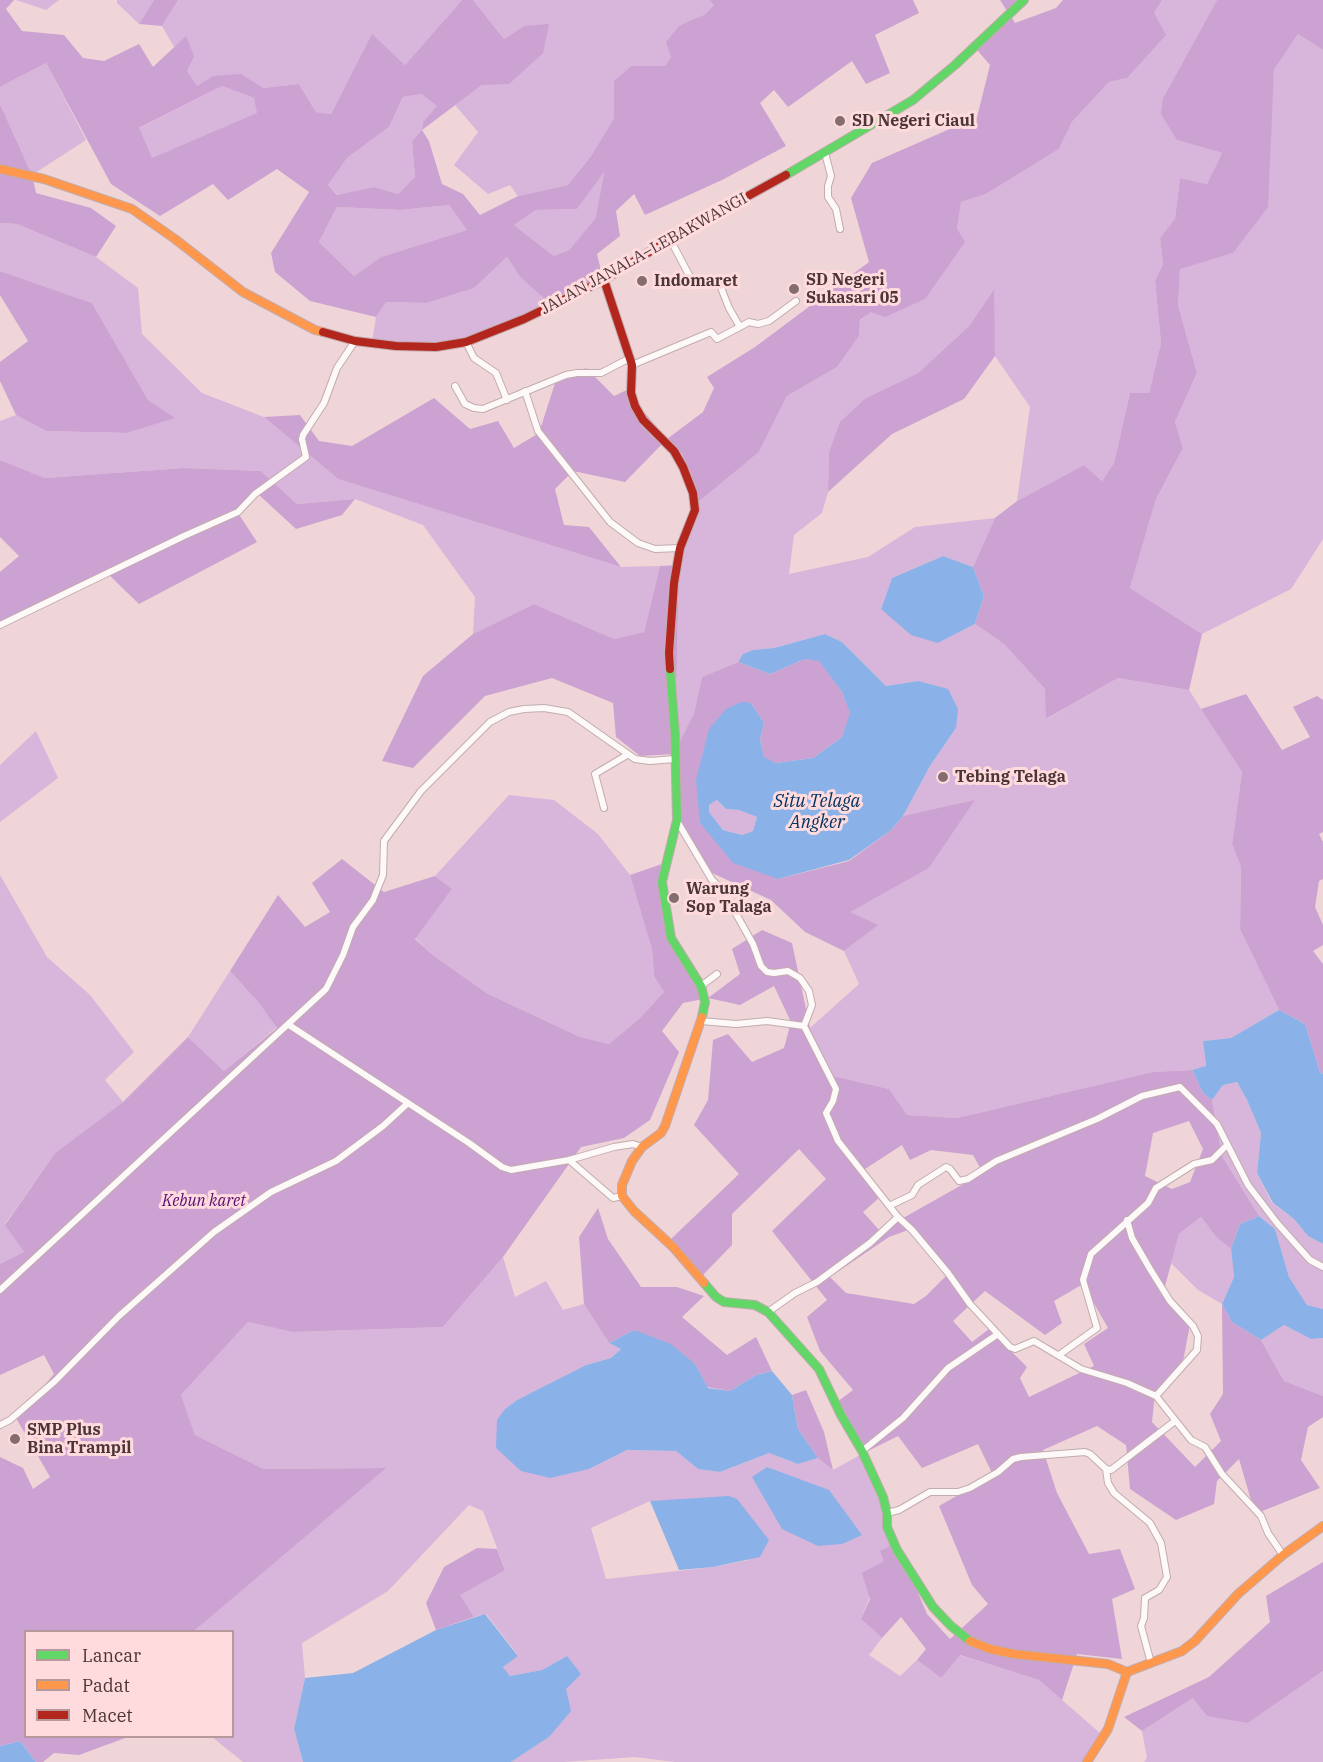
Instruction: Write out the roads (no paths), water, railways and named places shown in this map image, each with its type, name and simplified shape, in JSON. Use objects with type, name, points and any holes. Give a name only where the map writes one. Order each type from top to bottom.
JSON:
[{"type":"street","name":"JALAN JANALA–LEBAKWANGI","points":[[0,169],[44,179],[132,209],[175,239],[223,279],[315,330],[337,338],[355,341],[396,346],[436,347],[466,342],[524,320],[604,280],[670,239],[825,153],[913,100],[955,65],[1024,0]]},
{"type":"street","points":[[825,153],[826,165],[831,176],[828,197],[836,208],[840,229]]},
{"type":"street","points":[[670,239],[689,275],[696,283],[718,280],[729,308],[740,327]]},
{"type":"street","points":[[604,280],[631,361],[631,393],[635,406],[644,420],[674,451],[684,467],[693,493],[695,510],[680,548],[674,583],[669,652],[675,734],[677,820],[664,872],[664,901],[672,938],[701,986],[705,1002],[701,1021],[665,1126],[661,1133],[642,1147],[626,1173],[622,1196],[634,1211],[673,1247],[716,1298],[724,1302],[755,1305],[768,1312],[819,1369],[883,1497],[887,1513],[887,1527],[897,1550],[933,1607],[951,1626],[970,1641],[990,1649],[1014,1654],[1108,1664],[1127,1672],[1182,1651],[1195,1641],[1238,1594],[1283,1555],[1323,1526]]},
{"type":"street","points":[[455,386],[465,404],[483,409],[566,375],[601,373],[711,332],[717,339],[748,322],[758,324],[769,321],[796,301]]},
{"type":"street","points":[[0,625],[238,512],[255,494],[306,457],[303,435],[324,403],[337,368],[355,341]]},
{"type":"street","points":[[466,342],[474,358],[495,373],[507,399]]},
{"type":"street","points":[[525,391],[538,431],[610,522],[638,543],[656,549],[680,548]]},
{"type":"street","points":[[0,1290],[326,989],[343,955],[353,927],[373,900],[383,875],[384,841],[422,791],[490,722],[509,712],[524,709],[544,708],[568,712],[635,759],[650,761],[675,759]]},
{"type":"street","points":[[604,808],[595,774],[627,755]]},
{"type":"street","points":[[677,820],[712,879],[722,889],[753,944],[761,966],[767,972],[788,971],[800,978],[809,991],[812,1005],[804,1026],[836,1089],[833,1101],[826,1113],[838,1141],[898,1217],[948,1273],[970,1304],[1010,1347],[1015,1349],[1034,1341],[1081,1369],[1127,1383],[1156,1396],[1191,1440],[1205,1448],[1222,1474],[1261,1516],[1268,1533],[1283,1555]]},
{"type":"street","points":[[701,986],[717,974]]},
{"type":"street","points":[[701,1021],[736,1024],[767,1022],[804,1026]]},
{"type":"street","points":[[289,1025],[502,1167],[511,1170],[569,1160],[614,1147],[633,1144],[642,1147]]},
{"type":"street","points":[[889,1206],[912,1195],[918,1185],[946,1167],[950,1168],[960,1180],[968,1179],[996,1161],[1097,1119],[1142,1096],[1180,1087],[1217,1124],[1248,1185],[1277,1224],[1310,1260],[1323,1267]]},
{"type":"street","points":[[0,1425],[10,1420],[55,1381],[119,1316],[214,1232],[271,1192],[336,1161],[383,1126],[407,1104]]},
{"type":"street","points":[[1059,1355],[1097,1328],[1083,1280],[1091,1254],[1148,1203],[1156,1188],[1194,1164],[1212,1160],[1227,1145]]},
{"type":"street","points":[[569,1160],[613,1198],[622,1196]]},
{"type":"street","points":[[768,1312],[795,1293],[817,1282],[870,1243],[898,1217]]},
{"type":"street","points":[[1128,1220],[1132,1238],[1150,1269],[1170,1301],[1193,1326],[1197,1336],[1197,1350],[1156,1396]]},
{"type":"street","points":[[862,1451],[903,1418],[948,1368],[998,1334]]},
{"type":"street","points":[[887,1513],[898,1510],[930,1492],[958,1492],[970,1488],[1021,1457],[1084,1452],[1090,1454],[1106,1469],[1111,1470],[1175,1421]]},
{"type":"street","points":[[1106,1469],[1108,1484],[1114,1493],[1150,1523],[1161,1543],[1167,1577],[1160,1590],[1145,1598],[1144,1618],[1141,1626],[1151,1663]]},
{"type":"street","points":[[1087,1762],[1108,1729],[1127,1672]]},
{"type":"water","points":[[943,556],[973,567],[984,596],[975,624],[938,643],[911,635],[881,609],[892,578]]},
{"type":"water","name":"Situ Telaga Angker","points":[[825,634],[842,642],[886,686],[918,681],[948,689],[958,709],[956,728],[930,766],[903,816],[890,831],[849,860],[778,879],[733,863],[700,823],[696,780],[709,729],[726,709],[741,702],[751,703],[764,723],[760,739],[764,757],[776,763],[813,758],[842,737],[850,713],[842,692],[819,661],[805,659],[770,674],[738,662],[743,654],[753,650],[774,648]],"holes":[[[717,800],[726,809],[739,810],[757,817],[753,831],[742,835],[723,830],[709,812],[709,805]]]},
{"type":"water","points":[[1279,1010],[1305,1024],[1320,1072],[1323,1074],[1323,1244],[1308,1236],[1294,1219],[1273,1203],[1257,1173],[1261,1133],[1237,1082],[1223,1085],[1212,1100],[1203,1093],[1192,1070],[1206,1066],[1203,1041],[1231,1038]]},
{"type":"water","points":[[1259,1216],[1275,1229],[1289,1277],[1307,1305],[1323,1309],[1323,1338],[1311,1339],[1284,1325],[1261,1340],[1232,1322],[1222,1304],[1234,1277],[1231,1249],[1240,1224]]},
{"type":"water","points":[[634,1330],[671,1344],[695,1364],[708,1388],[730,1391],[756,1375],[772,1371],[792,1395],[798,1429],[818,1458],[798,1464],[769,1453],[720,1472],[698,1469],[676,1451],[627,1450],[589,1469],[550,1478],[521,1471],[496,1448],[497,1420],[505,1409],[517,1400],[586,1365],[611,1358],[621,1349],[609,1343]]},
{"type":"water","points":[[767,1467],[829,1490],[862,1535],[842,1544],[818,1546],[782,1529],[752,1477]]},
{"type":"water","points":[[729,1496],[737,1499],[769,1540],[760,1557],[713,1567],[679,1570],[650,1501]]},
{"type":"water","points":[[485,1614],[518,1656],[503,1667],[510,1676],[542,1670],[567,1656],[581,1674],[566,1689],[571,1711],[549,1737],[511,1762],[303,1762],[294,1729],[305,1678],[353,1673],[436,1630]]},
{"type":"water","points":[[20,1741],[36,1762],[0,1762],[0,1746]]},
{"type":"place","name":"SD Negeri Ciaul","points":[[840,121]]},
{"type":"place","name":"Indomaret","points":[[642,281]]},
{"type":"place","name":"SD Negeri Sukasari 05","points":[[794,289]]},
{"type":"place","name":"Tebing Telaga","points":[[943,777]]},
{"type":"place","name":"Warung Sop Talaga","points":[[674,898]]},
{"type":"place","name":"SMP Plus Bina Trampil","points":[[15,1439]]},
{"type":"park label","name":"Kebun karet","points":[[204,1201]]}]
